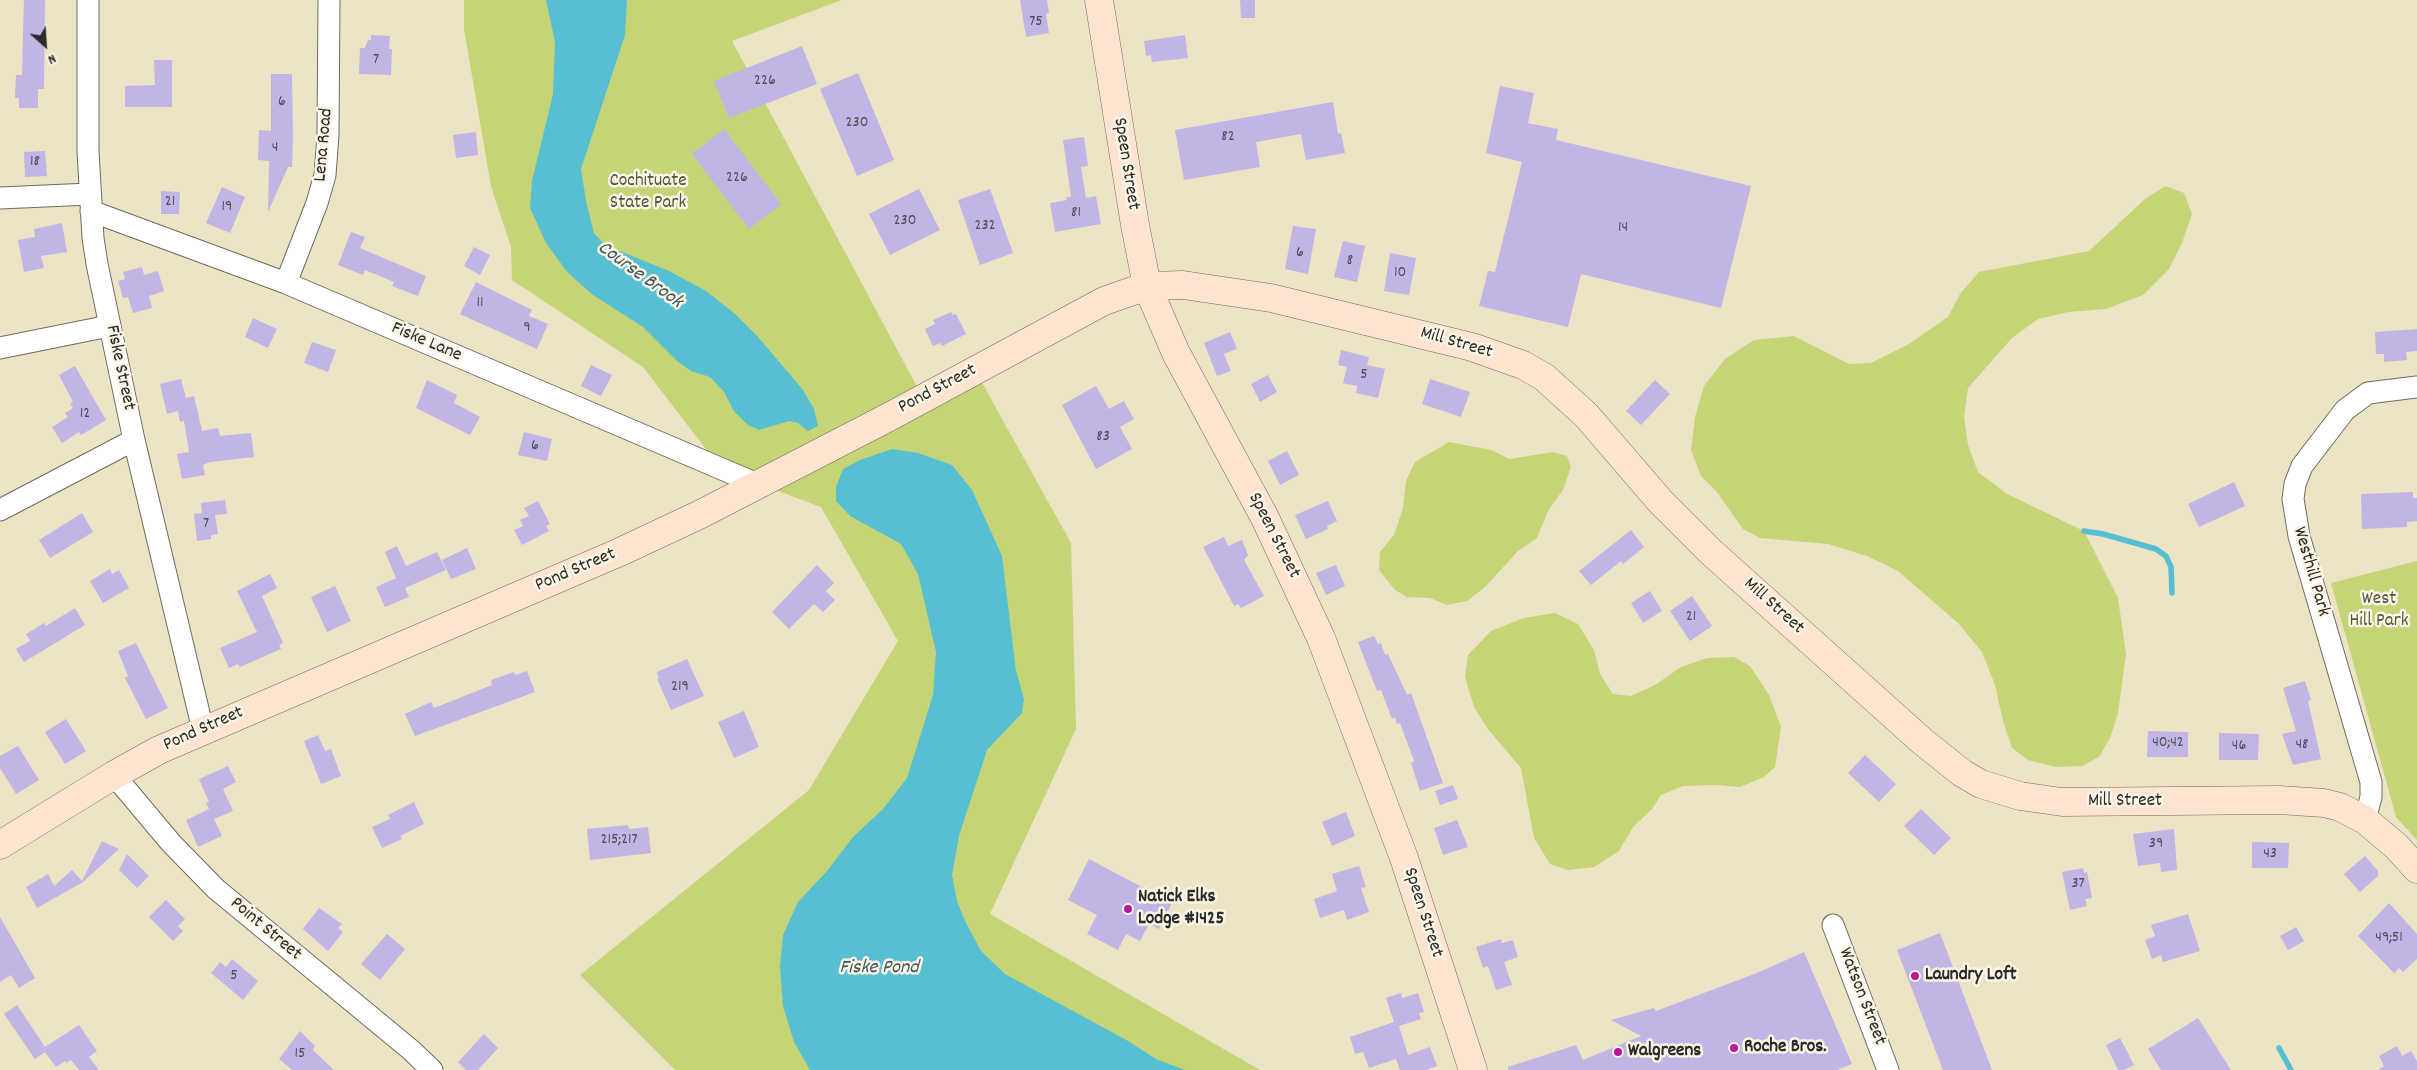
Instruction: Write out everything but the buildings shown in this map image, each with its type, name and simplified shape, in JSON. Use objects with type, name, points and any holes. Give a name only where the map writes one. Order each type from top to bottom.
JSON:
[{"type":"street","name":"Fiske Street","points":[[88,0],[90,202],[96,264],[134,440],[203,730]]},
{"type":"street","name":"Lena Road","points":[[286,283],[317,204],[325,175],[328,135],[329,0]]},
{"type":"street","name":"Speen Street","points":[[1100,0],[1135,225],[1147,286],[1176,352],[1265,518],[1321,638],[1404,858],[1473,1070]]},
{"type":"street","points":[[0,198],[90,202]]},
{"type":"street","name":"Fiske Lane","points":[[90,202],[286,283],[757,484]]},
{"type":"street","name":"Mill Street","points":[[1147,286],[1189,285],[1271,298],[1317,308],[1472,347],[1523,366],[1544,378],[1586,415],[1660,501],[1710,552],[1942,758],[1981,784],[2020,796],[2062,802],[2305,801],[2340,807],[2365,820],[2396,846],[2417,868]]},
{"type":"street","name":"Pond Street","points":[[0,845],[114,775],[203,730],[620,552],[701,514],[887,418],[1104,301],[1147,286]]},
{"type":"street","points":[[0,348],[109,326]]},
{"type":"street","name":"Westhill Park","points":[[2365,820],[2371,797],[2371,782],[2299,536],[2293,499],[2302,466],[2345,410],[2368,394],[2417,387]]},
{"type":"street","points":[[0,510],[134,440]]},
{"type":"street","name":"Point Street","points":[[114,775],[171,843],[216,889],[432,1070]]},
{"type":"street","name":"Watson Street","points":[[1833,925],[1888,1070]]},
{"type":"green space","name":"Cochituate State Park","points":[[464,0],[842,0],[732,41],[923,398],[981,381],[1071,543],[1076,729],[990,914],[1260,1070],[675,1070],[580,975],[809,790],[898,641],[821,507],[722,470],[643,367],[512,280],[511,247],[491,186],[464,29]]},
{"type":"green space","points":[[2165,186],[2184,193],[2192,214],[2182,243],[2169,269],[2143,295],[2106,309],[2068,312],[2038,319],[2012,338],[1968,388],[1964,417],[1968,445],[1978,472],[2007,494],[2084,531],[2118,598],[2126,654],[2118,713],[2110,738],[2099,757],[2082,766],[2055,767],[2028,760],[2012,748],[2003,721],[1995,685],[1982,652],[1958,623],[1898,571],[1867,556],[1828,544],[1760,538],[1743,529],[1717,492],[1701,476],[1691,450],[1695,417],[1704,386],[1725,359],[1754,340],[1794,336],[1849,364],[1871,363],[1909,344],[1948,317],[1960,294],[1979,272],[2089,251],[2144,200]]},
{"type":"green space","points":[[1449,442],[1491,450],[1510,459],[1553,452],[1567,456],[1571,467],[1563,490],[1549,509],[1537,538],[1518,551],[1485,587],[1467,601],[1447,605],[1430,598],[1407,597],[1395,590],[1379,570],[1380,552],[1394,535],[1403,508],[1406,481],[1415,462]]},
{"type":"green space","name":"West Hill Park","points":[[2417,561],[2417,840],[2396,817],[2331,583]]},
{"type":"green space","points":[[1555,613],[1578,624],[1594,650],[1600,674],[1613,694],[1631,696],[1655,685],[1681,667],[1707,658],[1734,657],[1750,666],[1769,695],[1781,727],[1775,767],[1764,777],[1740,787],[1716,785],[1683,786],[1661,795],[1652,809],[1633,827],[1619,851],[1594,867],[1568,870],[1550,864],[1534,838],[1521,768],[1487,728],[1474,707],[1465,677],[1468,655],[1491,631],[1524,618]]},
{"type":"water","name":"Course Brook","points":[[546,0],[627,0],[625,35],[581,169],[594,233],[605,245],[669,271],[706,291],[734,313],[758,337],[803,390],[814,409],[818,426],[808,431],[798,423],[789,421],[759,430],[748,425],[734,411],[724,392],[710,377],[691,371],[677,361],[643,327],[593,295],[568,273],[546,243],[530,208],[532,181],[553,94],[555,42]]},
{"type":"water","name":"Fiske Pond","points":[[892,449],[918,453],[952,465],[972,490],[1002,556],[1016,671],[1024,699],[1022,713],[987,750],[959,836],[952,875],[957,901],[965,921],[981,951],[1005,974],[1128,1041],[1156,1059],[1185,1070],[810,1070],[794,1042],[783,1006],[780,967],[783,935],[798,902],[827,871],[853,837],[883,809],[907,778],[933,695],[936,652],[918,574],[901,544],[850,516],[836,501],[836,487],[843,469],[860,460]]},
{"type":"waterway","points":[[2084,531],[2103,534],[2156,549],[2166,556],[2171,567],[2172,593]]},
{"type":"waterway","points":[[2279,1048],[2291,1070]]},
{"type":"place","name":"Natick Elks Lodge #1425","points":[[1128,909]]},
{"type":"place","name":"Laundry Loft","points":[[1915,976]]},
{"type":"place","name":"Roche Bros.","points":[[1734,1048]]},
{"type":"place","name":"Walgreens","points":[[1618,1052]]}]
